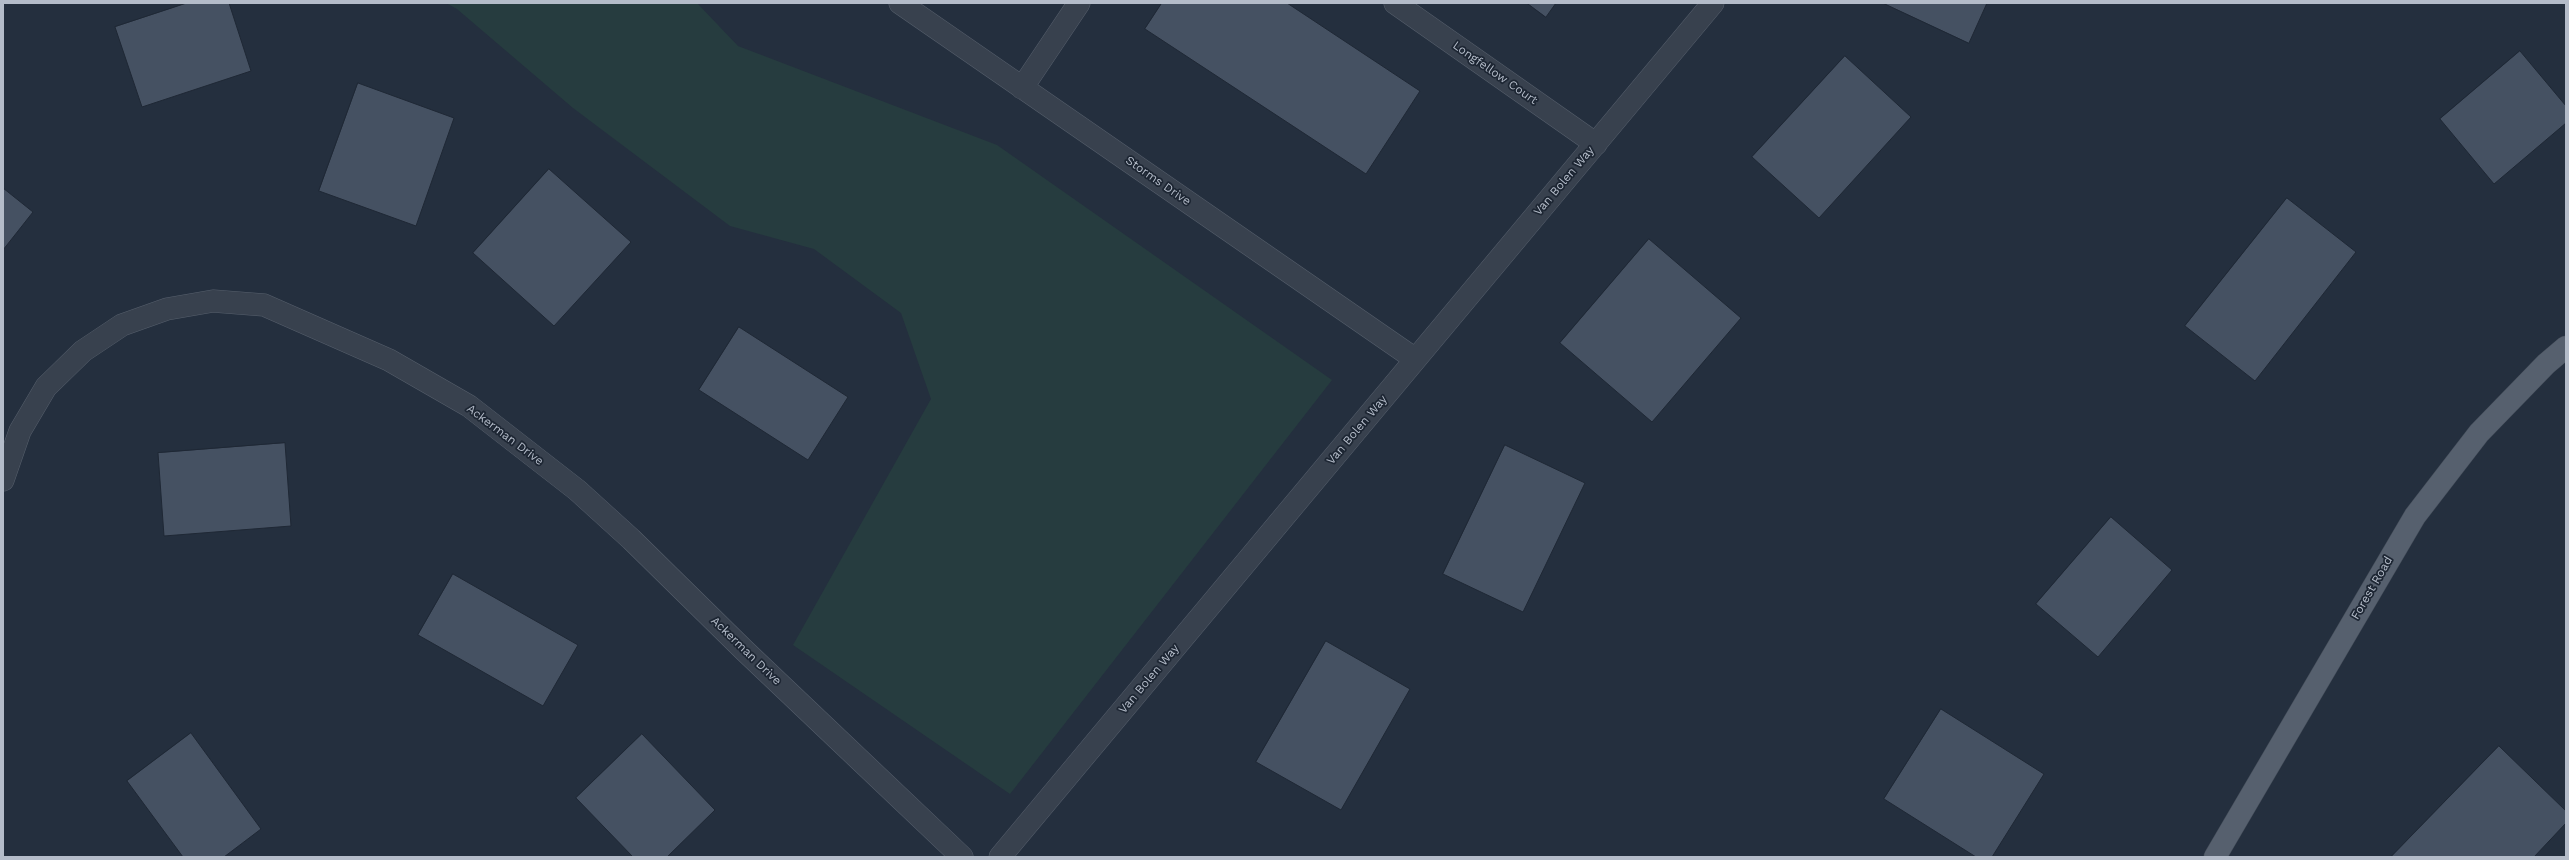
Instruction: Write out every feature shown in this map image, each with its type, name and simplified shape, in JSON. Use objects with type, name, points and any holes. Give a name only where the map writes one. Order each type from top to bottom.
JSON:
[{"type":"main road","name":"Forest Road","points":[[2215,857],[2415,516],[2479,433],[2546,364],[2566,347]]},
{"type":"street","name":"Storms Drive","points":[[900,3],[1415,359]]},
{"type":"street","points":[[1022,88],[1079,3]]},
{"type":"street","name":"Longfellow Court","points":[[1395,3],[1596,144]]},
{"type":"street","name":"Van Bolen Way","points":[[1000,857],[1713,3]]},
{"type":"street","name":"Ackerman Drive","points":[[3,480],[20,431],[46,387],[83,351],[122,325],[167,309],[213,301],[264,305],[389,360],[469,406],[577,490],[631,539],[745,651],[962,857]]},
{"type":"green space","points":[[446,3],[697,3],[738,46],[997,145],[1332,380],[1010,794],[793,645],[931,399],[901,313],[814,249],[730,226],[573,108],[457,9]]},
{"type":"building","points":[[187,3],[229,3],[251,71],[142,107],[115,27]]},
{"type":"building","points":[[1162,3],[1287,3],[1420,91],[1366,174],[1145,29]]},
{"type":"building","points":[[1527,3],[1556,3],[1546,17]]},
{"type":"building","points":[[1883,3],[1987,3],[1969,43]]},
{"type":"building","points":[[2520,51],[2566,106],[2566,123],[2494,184],[2440,119]]},
{"type":"building","points":[[1845,56],[1911,117],[1819,218],[1752,157]]},
{"type":"building","points":[[358,83],[454,118],[416,226],[319,191]]},
{"type":"building","points":[[549,169],[631,242],[554,326],[473,253]]},
{"type":"building","points":[[3,188],[33,212],[3,250]]},
{"type":"building","points":[[2287,198],[2356,252],[2255,381],[2185,326]]},
{"type":"building","points":[[1649,239],[1741,318],[1652,422],[1560,343]]},
{"type":"building","points":[[739,327],[848,397],[808,460],[699,390]]},
{"type":"building","points":[[285,443],[291,526],[164,536],[158,453]]},
{"type":"building","points":[[1505,445],[1585,483],[1523,612],[1443,574]]},
{"type":"building","points":[[2111,517],[2172,570],[2098,657],[2036,604]]},
{"type":"building","points":[[453,574],[578,645],[543,706],[418,635]]},
{"type":"building","points":[[1326,641],[1410,689],[1341,810],[1256,762]]},
{"type":"building","points":[[1941,709],[2044,774],[1992,857],[1976,857],[1884,799]]},
{"type":"building","points":[[191,733],[261,829],[224,857],[183,857],[127,781]]},
{"type":"building","points":[[642,734],[715,810],[667,857],[633,857],[576,798]]},
{"type":"building","points":[[2499,746],[2566,811],[2566,823],[2534,857],[2391,857]]}]
